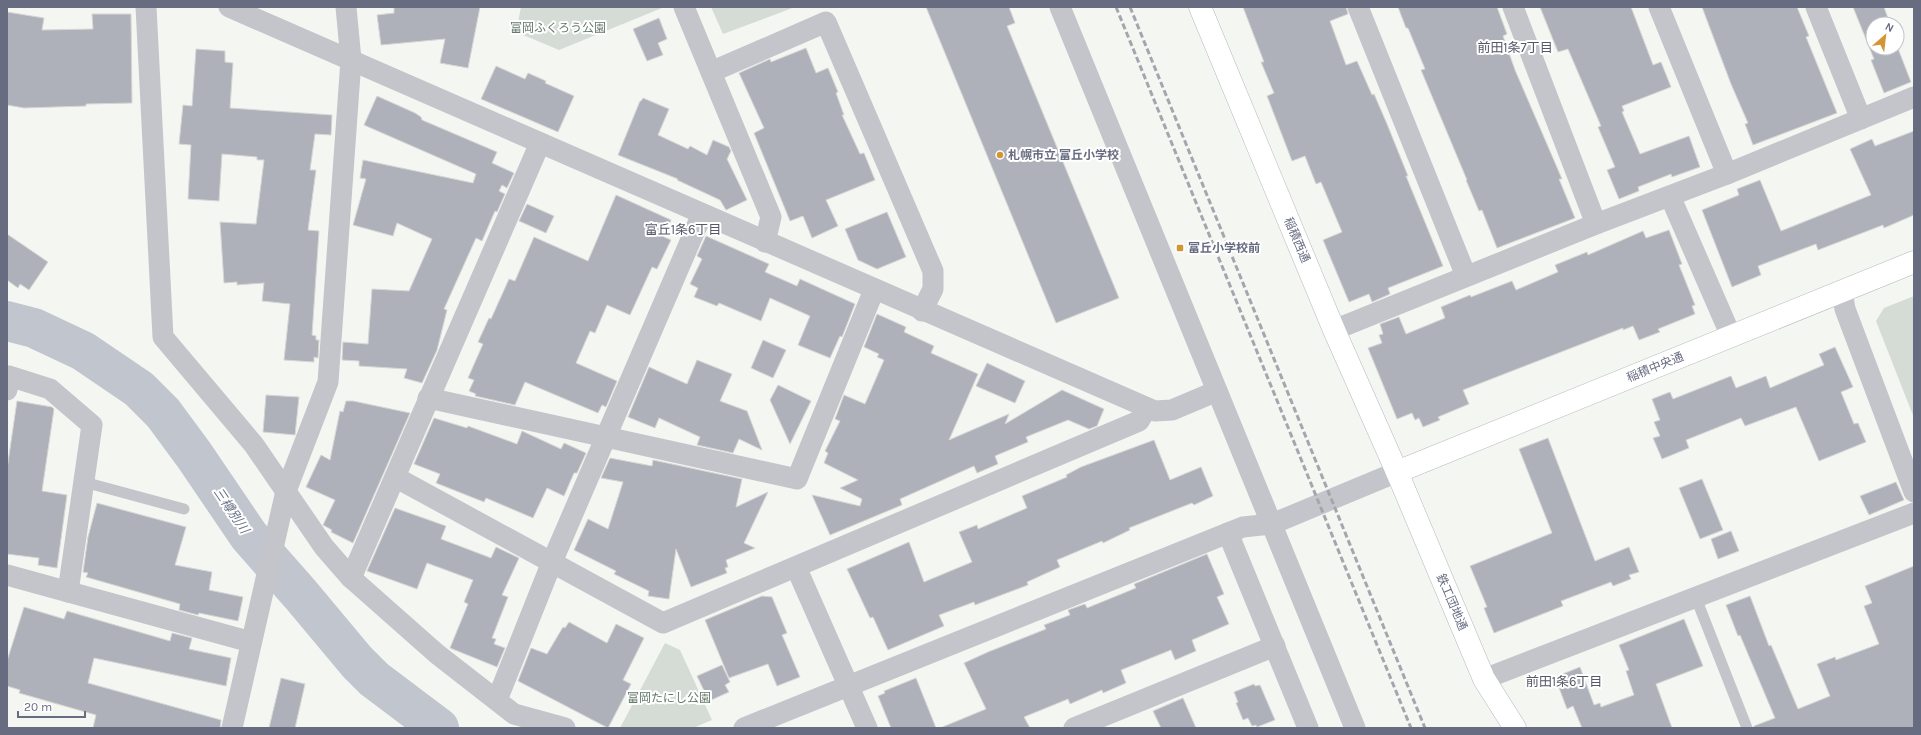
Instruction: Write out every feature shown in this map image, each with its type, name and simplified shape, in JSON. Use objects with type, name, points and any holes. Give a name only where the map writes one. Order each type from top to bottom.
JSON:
[{"type":"street","points":[[146,7],[163,337],[254,445],[324,547],[351,578],[437,654],[514,714],[565,728]]},
{"type":"street","points":[[229,7],[1147,408],[1155,411],[1172,410],[1218,391]]},
{"type":"street","points":[[232,728],[259,602],[286,491],[328,382],[351,60],[346,7]]},
{"type":"street","points":[[684,7],[771,217],[765,242]]},
{"type":"street","points":[[1060,7],[1355,728]]},
{"type":"street","name":"稲積西通","points":[[1200,7],[1334,330],[1397,472]]},
{"type":"street","points":[[1358,7],[1466,276]]},
{"type":"street","points":[[1513,7],[1596,224]]},
{"type":"street","points":[[1659,7],[1727,174]]},
{"type":"street","points":[[1816,7],[1861,119]]},
{"type":"street","points":[[711,72],[826,22],[933,271],[933,289],[922,311]]},
{"type":"street","points":[[1334,330],[1596,224],[1727,174],[1914,97]]},
{"type":"street","points":[[351,578],[394,476],[540,143]]},
{"type":"street","points":[[1670,196],[1731,336]]},
{"type":"street","points":[[497,700],[552,562],[605,436],[702,214]]},
{"type":"street","name":"稲積中央通","points":[[1397,472],[1914,262]]},
{"type":"street","points":[[428,398],[797,479],[874,290]]},
{"type":"street","points":[[1842,291],[1845,309],[1914,492]]},
{"type":"street","points":[[7,390],[9,376],[50,390],[92,425],[68,592]]},
{"type":"street","points":[[394,476],[663,623],[1139,421],[1147,408]]},
{"type":"street","points":[[744,728],[1243,527],[1272,524],[1397,472]]},
{"type":"street","name":"鉄工団地通","points":[[1397,472],[1484,679],[1515,728]]},
{"type":"street","points":[[1484,679],[1914,513]]},
{"type":"street","points":[[1228,533],[1308,728]]},
{"type":"street","points":[[796,567],[866,728]]},
{"type":"street","points":[[7,575],[250,642]]},
{"type":"street","points":[[1074,728],[1275,646]]},
{"type":"lane","points":[[84,482],[184,509]]},
{"type":"lane","points":[[1696,598],[1747,728]]},
{"type":"green space","name":"富岡ふくろう公園","points":[[521,7],[662,8],[559,50],[516,32]]},
{"type":"green space","points":[[711,7],[795,7],[723,34]]},
{"type":"green space","points":[[1914,296],[1914,418],[1876,321],[1884,308]]},
{"type":"green space","name":"富岡たにし公園","points":[[665,643],[680,650],[712,720],[693,728],[620,728]]},
{"type":"building","points":[[394,7],[480,7],[468,68],[440,63],[445,39],[381,45],[377,15],[394,13]]},
{"type":"building","points":[[926,7],[1009,7],[1015,23],[1007,26],[1119,298],[1056,323]]},
{"type":"building","points":[[1243,7],[1346,7],[1348,14],[1330,21],[1346,65],[1357,61],[1372,95],[1374,94],[1443,266],[1388,288],[1390,294],[1372,302],[1369,294],[1349,302],[1323,240],[1342,232],[1321,182],[1316,184],[1305,156],[1292,161],[1267,96],[1274,93],[1261,62],[1264,62]]},
{"type":"building","points":[[1398,7],[1497,7],[1507,34],[1503,36],[1515,70],[1562,179],[1559,179],[1575,218],[1497,248],[1482,210],[1479,211],[1466,180],[1421,70],[1425,69]]},
{"type":"building","points":[[1540,7],[1631,7],[1653,65],[1661,62],[1671,87],[1622,106],[1624,111],[1622,112],[1640,154],[1689,136],[1700,167],[1672,177],[1671,174],[1638,187],[1639,191],[1619,199],[1607,170],[1615,167],[1598,127],[1601,126],[1568,49],[1558,52]]},
{"type":"building","points":[[1702,7],[1797,7],[1809,36],[1806,37],[1837,113],[1753,145],[1745,124],[1748,123],[1731,84]]},
{"type":"building","points":[[1853,7],[1884,7],[1887,16],[1865,16],[1865,37]]},
{"type":"building","points":[[7,12],[44,18],[42,30],[93,29],[92,14],[131,14],[132,103],[24,108],[7,105]]},
{"type":"building","points":[[659,18],[667,39],[658,43],[663,55],[647,61],[633,29]]},
{"type":"building","points":[[806,48],[816,73],[828,68],[838,92],[836,93],[844,115],[842,115],[860,154],[864,153],[875,180],[826,200],[838,226],[812,238],[803,216],[790,221],[754,133],[764,128],[739,73],[770,59],[771,62]]},
{"type":"building","points":[[196,49],[225,51],[225,62],[233,63],[230,108],[332,115],[331,135],[315,134],[310,170],[316,170],[308,230],[319,231],[312,335],[316,336],[316,340],[319,340],[318,358],[314,357],[314,362],[284,360],[290,304],[262,301],[264,283],[237,285],[237,282],[224,283],[220,222],[256,224],[264,160],[257,160],[257,157],[222,154],[219,201],[188,199],[191,145],[179,144],[183,105],[192,106]]},
{"type":"building","points":[[1873,56],[1901,56],[1911,82],[1884,93],[1871,60],[1874,59]]},
{"type":"building","points":[[496,66],[525,79],[528,73],[546,81],[545,83],[574,96],[558,132],[481,99]]},
{"type":"building","points":[[377,96],[415,113],[421,117],[422,120],[497,152],[492,163],[514,173],[507,188],[502,185],[499,191],[505,194],[497,212],[495,211],[482,241],[476,238],[444,309],[447,310],[437,350],[422,383],[404,378],[407,369],[359,366],[359,361],[342,360],[343,342],[368,344],[372,289],[409,291],[432,239],[397,223],[393,236],[353,225],[366,179],[360,178],[363,160],[473,183],[476,174],[364,125]]},
{"type":"building","points":[[643,98],[669,109],[658,135],[688,149],[690,146],[707,155],[713,140],[729,147],[731,151],[727,159],[747,200],[726,210],[720,200],[677,180],[678,179],[618,155],[640,101]]},
{"type":"building","points":[[1914,131],[1914,215],[1884,228],[1883,225],[1818,250],[1816,244],[1758,266],[1761,275],[1732,287],[1702,210],[1739,195],[1737,189],[1760,180],[1781,231],[1871,195],[1850,149],[1872,139],[1875,146]]},
{"type":"building","points":[[616,195],[671,220],[664,237],[671,240],[657,269],[652,267],[630,315],[607,305],[595,333],[590,331],[576,363],[617,381],[606,407],[602,405],[598,413],[525,382],[515,405],[475,396],[476,394],[469,391],[474,380],[468,378],[483,344],[478,342],[489,318],[491,319],[509,279],[515,281],[534,237],[588,261]]},
{"type":"building","points":[[527,204],[554,216],[546,233],[519,221]]},
{"type":"building","points":[[887,212],[906,257],[877,269],[858,260],[845,229]]},
{"type":"building","points":[[1669,230],[1682,264],[1679,265],[1695,305],[1692,306],[1695,314],[1658,329],[1660,332],[1639,340],[1633,326],[1623,330],[1623,328],[1463,390],[1469,404],[1438,417],[1440,420],[1423,427],[1419,418],[1415,420],[1412,413],[1397,419],[1368,348],[1382,343],[1379,335],[1383,334],[1380,324],[1399,317],[1406,334],[1445,318],[1441,307],[1470,295],[1471,297],[1512,281],[1516,290],[1558,272],[1555,265],[1587,252],[1588,255],[1643,231],[1646,238]]},
{"type":"building","points":[[7,234],[48,262],[29,290],[20,284],[18,288],[7,280]]},
{"type":"building","points":[[706,236],[769,264],[765,272],[797,286],[800,279],[855,304],[842,337],[840,336],[830,358],[798,345],[810,316],[770,298],[761,321],[719,303],[717,306],[694,297],[698,288],[690,284],[702,259],[697,256]]},
{"type":"building","points":[[877,314],[906,327],[904,332],[934,346],[931,353],[978,374],[949,440],[1009,414],[1005,424],[1062,390],[1104,409],[1097,426],[1089,429],[1068,420],[1026,437],[1028,442],[995,456],[998,464],[977,473],[974,466],[900,499],[902,505],[830,535],[812,495],[860,506],[862,499],[840,488],[858,480],[824,463],[828,453],[825,451],[840,421],[835,419],[844,395],[865,404],[884,360],[877,357],[879,354],[864,347]]},
{"type":"building","points":[[763,340],[786,350],[773,378],[751,368]]},
{"type":"building","points":[[1835,347],[1853,387],[1841,392],[1854,424],[1858,423],[1866,442],[1819,461],[1796,407],[1745,426],[1741,418],[1686,440],[1689,448],[1662,459],[1653,438],[1660,436],[1654,422],[1660,420],[1652,399],[1670,392],[1673,399],[1731,376],[1736,388],[1766,376],[1770,388],[1824,365],[1819,354]]},
{"type":"building","points":[[697,360],[732,374],[720,401],[747,411],[762,450],[739,439],[733,453],[697,445],[700,437],[659,418],[655,428],[628,417],[649,367],[687,384]]},
{"type":"building","points":[[987,363],[1025,381],[1015,403],[976,386]]},
{"type":"building","points":[[778,385],[811,401],[790,444],[770,400]]},
{"type":"building","points":[[266,395],[299,397],[295,435],[263,432]]},
{"type":"building","points":[[17,401],[52,407],[54,409],[42,491],[67,495],[57,568],[38,565],[39,558],[7,554],[7,469]]},
{"type":"building","points":[[346,401],[353,401],[410,413],[353,543],[331,532],[332,530],[323,525],[335,500],[306,487],[321,455],[330,460],[340,411],[343,412]]},
{"type":"building","points":[[434,418],[467,428],[468,426],[517,444],[522,431],[561,449],[564,443],[586,453],[577,473],[574,473],[564,496],[547,488],[533,518],[486,498],[484,502],[436,483],[440,474],[414,464]]},
{"type":"building","points":[[1548,438],[1595,561],[1629,547],[1639,572],[1629,575],[1631,579],[1613,586],[1611,582],[1561,601],[1563,606],[1494,633],[1484,608],[1487,607],[1470,566],[1552,533],[1519,449]]},
{"type":"building","points":[[1154,440],[1170,480],[1201,467],[1213,496],[1194,505],[1192,503],[1129,528],[1130,530],[1103,543],[1102,541],[1057,560],[1060,567],[1027,582],[1028,585],[975,605],[974,602],[939,615],[944,626],[888,650],[873,617],[870,618],[847,569],[909,542],[924,582],[972,562],[959,532],[977,525],[978,529],[1027,508],[1022,496],[1067,477],[1066,475],[1081,467]]},
{"type":"building","points":[[610,458],[652,466],[653,460],[742,479],[736,507],[768,492],[744,543],[755,548],[726,560],[728,567],[725,568],[727,573],[691,587],[676,549],[669,599],[648,596],[649,591],[614,574],[616,571],[574,550],[588,519],[608,529],[623,482],[601,478]]},
{"type":"building","points":[[1702,479],[1723,530],[1700,539],[1679,488]]},
{"type":"building","points":[[1896,482],[1904,500],[1869,515],[1860,496]]},
{"type":"building","points":[[97,503],[186,527],[175,565],[212,572],[209,590],[243,597],[238,621],[199,613],[198,615],[179,610],[180,604],[86,577],[88,573],[83,572],[88,537]]},
{"type":"building","points":[[395,508],[446,526],[441,539],[491,558],[496,547],[519,558],[502,595],[508,597],[492,638],[496,639],[494,644],[505,648],[497,667],[450,648],[468,604],[464,602],[473,580],[427,563],[417,589],[367,571]]},
{"type":"building","points":[[1731,531],[1739,551],[1718,559],[1711,539]]},
{"type":"building","points":[[1207,554],[1224,594],[1217,597],[1229,624],[1192,640],[1196,651],[1175,660],[1171,650],[1121,670],[1126,683],[1103,693],[1102,690],[1070,704],[1068,699],[1024,717],[1030,728],[940,728],[986,709],[964,663],[1046,629],[1044,625],[1070,615],[1068,610],[1085,604],[1087,608],[1136,588],[1134,584]]},
{"type":"building","points":[[1914,566],[1914,728],[1754,728],[1754,726],[1775,718],[1740,635],[1738,636],[1726,605],[1750,596],[1769,646],[1771,645],[1798,709],[1830,696],[1817,664],[1835,657],[1836,660],[1879,644],[1864,606],[1872,603],[1865,586]]},
{"type":"building","points":[[762,596],[772,597],[787,633],[782,635],[800,677],[777,686],[768,664],[729,678],[705,620]]},
{"type":"building","points":[[24,607],[64,619],[67,611],[170,641],[172,633],[192,638],[189,649],[231,658],[226,686],[94,658],[88,683],[221,720],[220,728],[93,728],[96,715],[19,693],[20,690],[7,686],[7,661]]},
{"type":"building","points":[[1684,619],[1703,666],[1656,684],[1672,728],[1582,728],[1573,706],[1567,709],[1555,677],[1580,667],[1594,705],[1600,703],[1601,707],[1634,695],[1626,671],[1629,670],[1619,645]]},
{"type":"building","points":[[569,622],[607,643],[616,624],[644,638],[623,680],[631,684],[608,728],[518,681],[531,648],[547,654],[563,627],[565,628]]},
{"type":"building","points":[[722,665],[730,682],[725,685],[729,692],[709,701],[697,676]]},
{"type":"building","points":[[281,678],[305,684],[295,728],[269,728]]},
{"type":"building","points":[[916,678],[936,728],[891,728],[878,696],[885,693],[884,691]]},
{"type":"building","points":[[1254,684],[1255,686],[1260,685],[1275,720],[1257,727],[1256,725],[1252,726],[1248,718],[1243,720],[1236,703],[1238,702],[1234,692]]},
{"type":"building","points":[[1183,698],[1196,728],[1161,728],[1153,711]]},
{"type":"waterway","name":"三樽別川","points":[[7,321],[34,328],[83,351],[139,389],[163,413],[194,455],[249,536],[357,662],[374,679],[439,728]]},
{"type":"railway","points":[[1116,7],[1411,728]]},
{"type":"railway","points":[[1130,7],[1425,728]]},
{"type":"place","name":"札幌市立 富丘小学校","points":[[1000,155]]},
{"type":"place","name":"富丘小学校前","points":[[1180,248]]},
{"type":"district","name":"前田1条7丁目","points":[[1515,47]]},
{"type":"district","name":"富丘1条6丁目","points":[[683,229]]},
{"type":"district","name":"前田1条6丁目","points":[[1564,681]]}]
